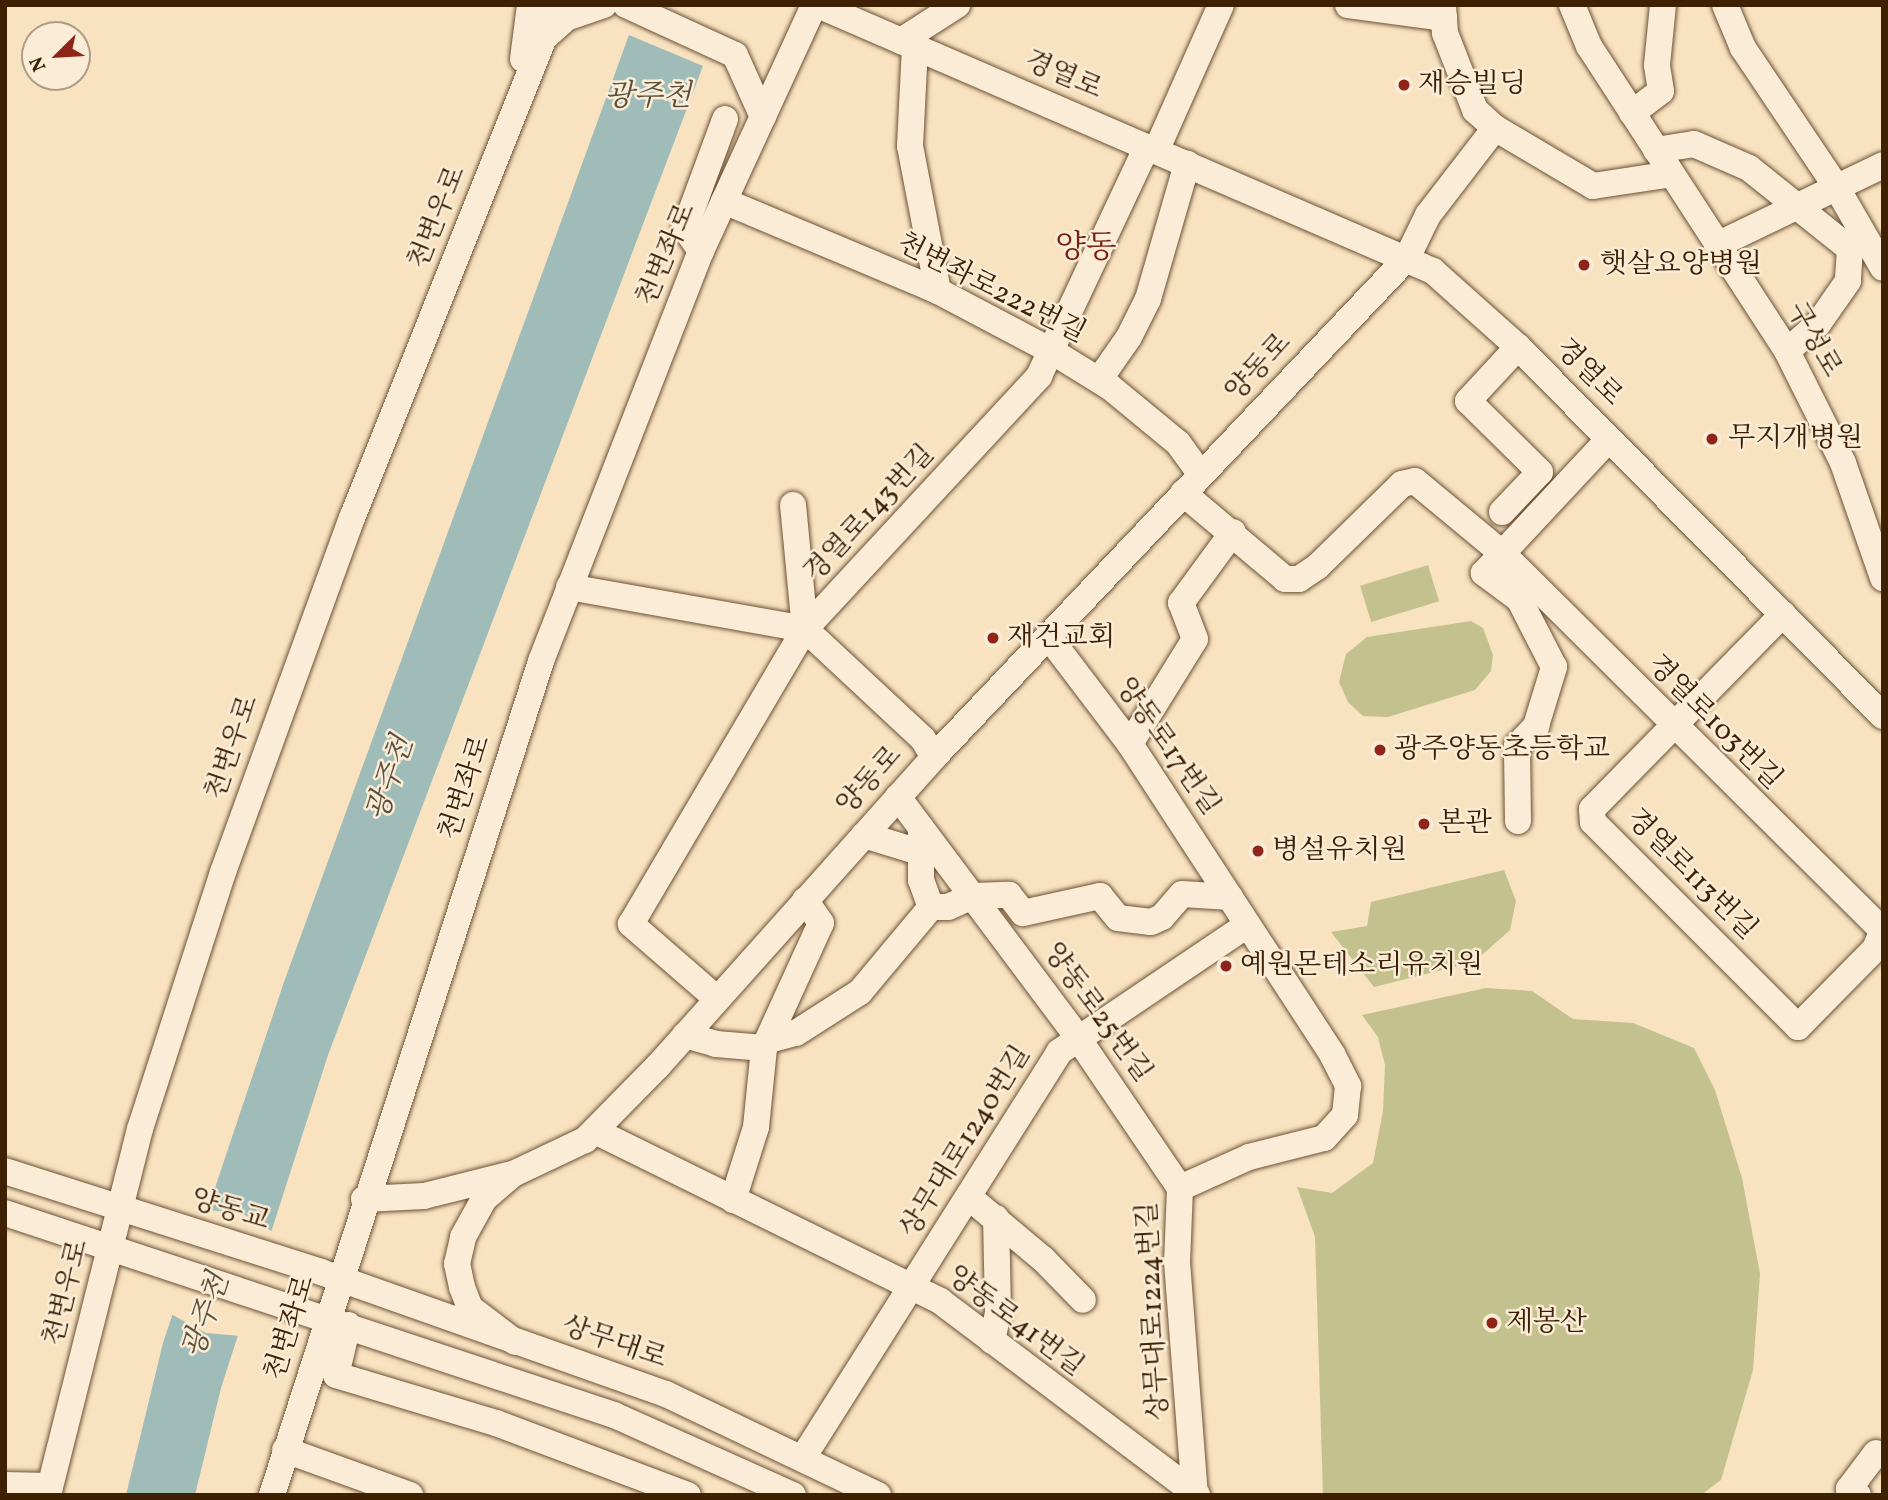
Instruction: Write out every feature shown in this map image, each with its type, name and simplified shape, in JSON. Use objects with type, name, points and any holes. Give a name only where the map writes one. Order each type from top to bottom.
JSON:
[{"type":"street","points":[[517,103],[530,5]]},
{"type":"street","name":"천변우로","points":[[49,1491],[110,1249],[178,1005],[295,668],[539,43],[557,5]]},
{"type":"street","name":"천변우로","points":[[539,43],[566,18],[604,5]]},
{"type":"street","points":[[626,5],[735,55],[763,117]]},
{"type":"street","name":"경열로","points":[[816,5],[1407,258],[1447,281],[1518,346],[1883,716]]},
{"type":"street","name":"천변좌로","points":[[272,1495],[327,1318],[330,1277],[364,1199],[569,587],[701,251],[816,5]]},
{"type":"street","points":[[938,291],[910,146],[908,44],[957,5]]},
{"type":"street","name":"경열로143번길","points":[[716,998],[631,924],[805,629],[1019,402],[1053,352],[1221,5]]},
{"type":"street","points":[[1348,5],[1444,12],[1446,33],[1475,110],[1495,128],[1593,186],[1671,174]]},
{"type":"street","name":"구성로","points":[[1572,5],[1589,46],[1787,351],[1875,529],[1883,578]]},
{"type":"street","points":[[1632,113],[1661,91],[1657,65],[1663,5]]},
{"type":"street","points":[[1726,5],[1743,48],[1837,188],[1883,268]]},
{"type":"street","points":[[701,251],[685,228],[725,119]]},
{"type":"street","name":"양동로","points":[[515,1342],[470,1308],[457,1264],[471,1216],[513,1174],[563,1153],[595,1131],[685,1035],[934,757],[1407,258],[1428,215],[1495,128]]},
{"type":"street","points":[[1656,150],[1694,144],[1749,168],[1850,249],[1848,281],[1818,324],[1787,351]]},
{"type":"street","points":[[1099,380],[1129,337],[1148,299],[1187,163]]},
{"type":"street","points":[[1717,245],[1883,165]]},
{"type":"street","name":"천변좌로222번길","points":[[724,201],[938,291],[1053,352],[1099,380],[1178,443],[1192,484],[1233,532]]},
{"type":"street","points":[[1502,512],[1541,472],[1468,401],[1518,346]]},
{"type":"street","points":[[1518,821],[1517,746],[1536,726],[1554,667],[1519,599],[1484,573],[1609,439]]},
{"type":"street","name":"경열로103번길","points":[[1233,532],[1285,579],[1298,579],[1317,567],[1402,484],[1415,481],[1673,727],[1882,932]]},
{"type":"street","points":[[793,505],[805,629]]},
{"type":"street","points":[[1130,744],[1195,639],[1181,603],[1233,532]]},
{"type":"street","points":[[569,587],[805,629],[923,739],[934,757]]},
{"type":"street","name":"경열로113번길","points":[[1783,614],[1592,809],[1593,822],[1798,1027],[1875,949],[1882,932]]},
{"type":"street","name":"양동로17번길","points":[[1048,636],[1130,744],[1345,1076],[1347,1108],[1338,1126],[1324,1138],[1175,1178]]},
{"type":"street","name":"양동로25번길","points":[[898,797],[920,840],[973,896],[1078,1038],[1175,1178]]},
{"type":"street","points":[[864,835],[920,840]]},
{"type":"street","name":"양동로25번길","points":[[920,840],[921,880],[931,907]]},
{"type":"street","points":[[685,1035],[716,1044],[767,1044],[796,1033],[860,992],[931,907],[948,907],[973,896],[1009,895],[1023,913],[1100,896],[1118,918],[1151,922],[1162,916],[1182,894],[1230,897]]},
{"type":"street","points":[[733,1200],[756,1127],[767,1044],[821,923],[805,900]]},
{"type":"street","name":"상무대로1240번길","points":[[804,1456],[970,1198],[1059,1052],[1247,925]]},
{"type":"street","name":"양동로41번길","points":[[595,1131],[940,1301],[1196,1494]]},
{"type":"street","points":[[5,1171],[121,1210]]},
{"type":"street","points":[[364,1199],[424,1196],[513,1174]]},
{"type":"street","name":"상무대로1224번길","points":[[1175,1178],[1177,1262],[1196,1494]]},
{"type":"street","points":[[970,1198],[1083,1300]]},
{"type":"street","name":"양동교","points":[[121,1210],[330,1277]]},
{"type":"street","points":[[6,1218],[327,1318],[614,1415],[793,1495]]},
{"type":"street","points":[[992,1341],[998,1312],[996,1219]]},
{"type":"street","name":"상무대로","points":[[330,1277],[666,1394],[804,1456],[878,1495]]},
{"type":"street","points":[[327,1318],[336,1375],[430,1401],[659,1488],[688,1495]]},
{"type":"street","points":[[285,1450],[410,1495]]},
{"type":"street","points":[[1858,1495],[1849,1489],[1876,1453]]},
{"type":"street","points":[[5,1485],[49,1491]]},
{"type":"shaded area","points":[[1428,565],[1439,601],[1371,622],[1360,586]]},
{"type":"shaded area","points":[[1471,621],[1483,628],[1493,655],[1491,671],[1475,690],[1388,717],[1363,716],[1348,702],[1339,682],[1346,654],[1367,637]]},
{"type":"shaded area","points":[[1504,870],[1516,901],[1510,930],[1474,962],[1374,987],[1331,932],[1367,926],[1371,902]]},
{"type":"shaded area","points":[[1486,988],[1532,991],[1573,1019],[1633,1023],[1694,1048],[1715,1090],[1742,1178],[1760,1274],[1753,1370],[1721,1480],[1701,1495],[1323,1495],[1315,1237],[1297,1187],[1332,1193],[1373,1163],[1383,1111],[1385,1065],[1378,1037],[1362,1015]]},
{"type":"water","name":"광주천","points":[[629,35],[703,66],[328,1055],[221,1388],[195,1495],[126,1495],[163,1343],[284,982]]},
{"type":"pier","points":[[204,1209],[245,1215],[273,1232],[241,1336],[206,1333],[169,1313]]},
{"type":"place","name":"재승빌딩","points":[[1404,85]]},
{"type":"place","name":"햇살요양병원","points":[[1584,265]]},
{"type":"place","name":"무지개병원","points":[[1712,439]]},
{"type":"place","name":"재건교회","points":[[993,638]]},
{"type":"place","name":"광주양동초등학교","points":[[1380,750]]},
{"type":"place","name":"본관","points":[[1424,824]]},
{"type":"place","name":"병설유치원","points":[[1258,851]]},
{"type":"place","name":"예원몬테소리유치원","points":[[1226,966]]},
{"type":"place","name":"제봉산","points":[[1492,1323]]},
{"type":"district","name":"양동","points":[[1086,249]]}]
